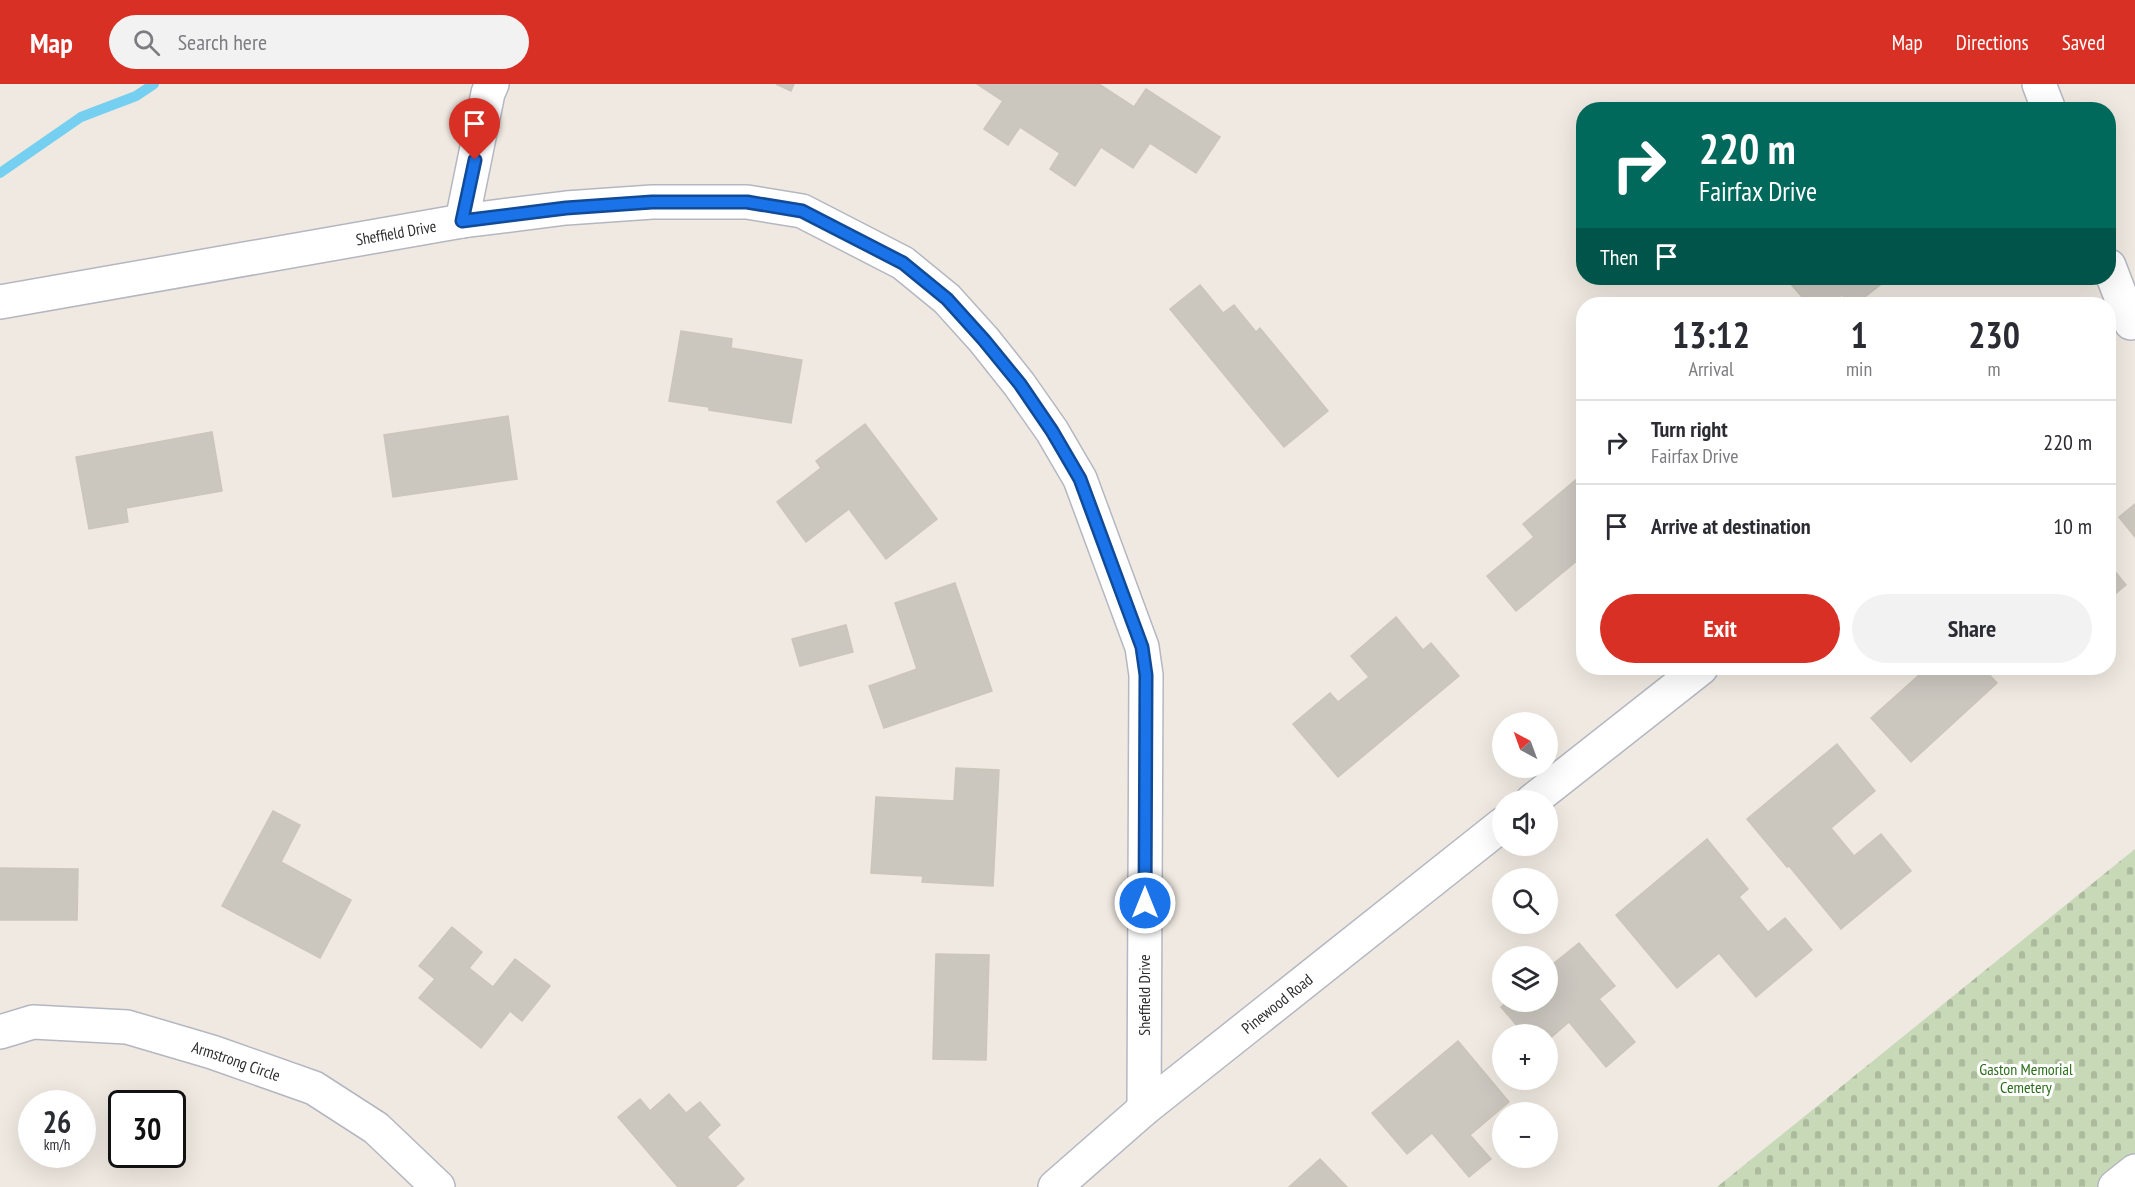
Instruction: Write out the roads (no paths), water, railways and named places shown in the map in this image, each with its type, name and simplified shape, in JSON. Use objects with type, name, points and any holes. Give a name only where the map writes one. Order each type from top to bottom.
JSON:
[{"type":"street","points":[[462,221],[488,93],[492,84]]},
{"type":"street","points":[[2040,84],[2046,102]]},
{"type":"street","name":"Sheffield Drive","points":[[0,302],[462,221],[566,208],[652,202],[747,202],[802,211],[903,263],[947,299],[984,340],[1020,384],[1052,431],[1080,479],[1142,647],[1146,675],[1144,1109]]},
{"type":"street","points":[[2114,285],[2125,327]]},
{"type":"street","points":[[1546,790],[1692,675]]},
{"type":"street","name":"Pinewood Road","points":[[1055,1187],[1144,1109],[1492,833]]},
{"type":"street","name":"Armstrong Circle","points":[[0,1032],[33,1022],[127,1027],[212,1052],[314,1088],[376,1128],[438,1187]]},
{"type":"street","points":[[2115,1187],[2135,1171]]},
{"type":"waterway","points":[[0,173],[81,117],[136,96],[154,84]]},
{"type":"park label","name":"Gaston Memorial Cemetery","points":[[2026,1078]]}]
